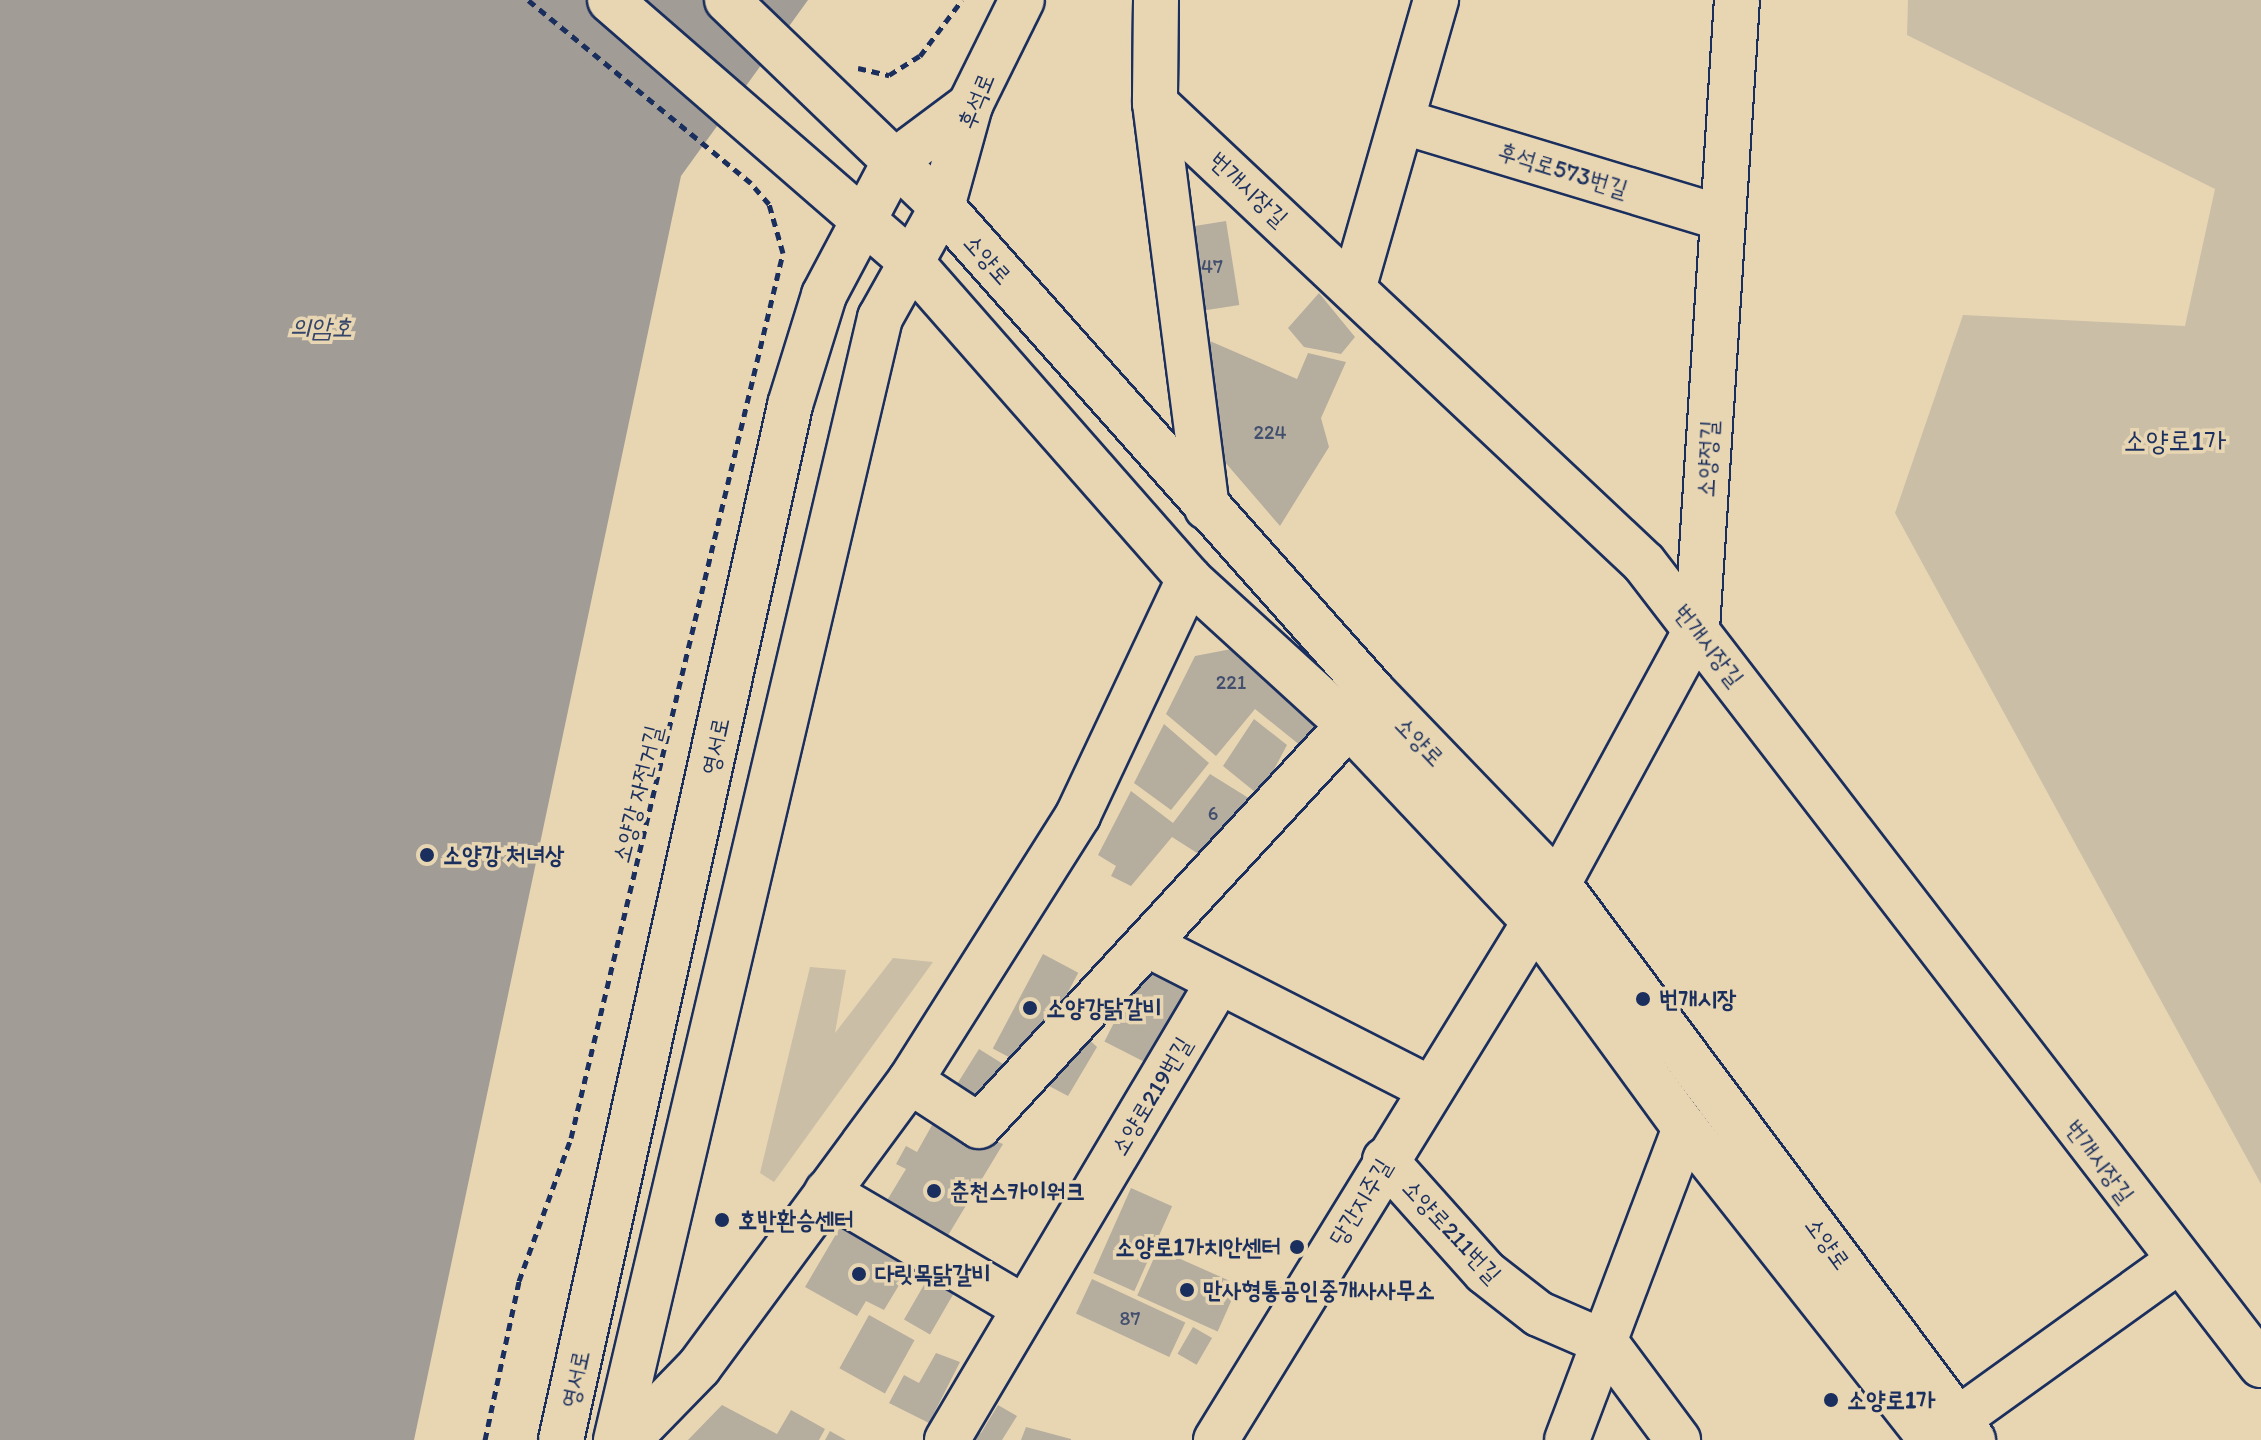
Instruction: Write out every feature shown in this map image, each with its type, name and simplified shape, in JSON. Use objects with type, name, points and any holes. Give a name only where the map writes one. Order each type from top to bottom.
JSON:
[{"type":"street","name":"소양로","points":[[610,0],[770,134],[909,260],[1189,579],[1349,725],[1534,921],[1685,1128],[1954,1433]]},
{"type":"street","name":"소양로","points":[[727,0],[942,207],[1207,508],[1558,884],[1954,1433]]},
{"type":"street","name":"후석로","points":[[942,207],[970,105],[1022,0]]},
{"type":"street","points":[[1156,0],[1155,103],[1207,508]]},
{"type":"street","points":[[1354,286],[1404,122],[1436,0]]},
{"type":"street","name":"소양정길","points":[[1558,884],[1697,628],[1737,0]]},
{"type":"street","name":"번개시장길","points":[[1155,103],[1354,286],[1644,563],[1697,628],[2177,1262],[2261,1365]]},
{"type":"street","name":"영서로","points":[[561,1440],[790,405],[824,295],[895,161],[970,105]]},
{"type":"street","name":"후석로573번길","points":[[1404,122],[1721,218]]},
{"type":"street","points":[[616,1440],[880,318],[909,260],[942,207]]},
{"type":"street","points":[[628,1440],[699,1367],[910,1081],[1078,815],[1189,579]]},
{"type":"street","points":[[910,1081],[979,1126],[1152,947],[1349,725]]},
{"type":"street","name":"당간지주길","points":[[1216,1440],[1429,1088],[1558,884]]},
{"type":"street","points":[[1152,947],[1429,1088]]},
{"type":"street","name":"소양로219번길","points":[[947,1440],[1218,983]]},
{"type":"street","points":[[1567,1440],[1685,1128]]},
{"type":"street","name":"소양로211번길","points":[[1385,1160],[1485,1272],[1539,1314],[1606,1343]]},
{"type":"street","points":[[827,1192],[1025,1308]]},
{"type":"street","points":[[1954,1433],[2177,1262]]},
{"type":"street","points":[[1606,1343],[1678,1440]]},
{"type":"path","name":"소양강 자전거길","points":[[485,1440],[519,1281],[574,1123],[783,253],[769,204],[731,166],[528,0]]},
{"type":"path","points":[[860,69],[889,75],[920,56],[962,0]]},
{"type":"shaded area","points":[[1908,0],[2261,0],[2261,1184],[1895,513],[1963,315],[2185,326],[2215,189],[1907,35]]},
{"type":"shaded area","points":[[893,958],[933,962],[774,1182],[760,1173],[810,967],[846,970],[835,1033]]},
{"type":"water","name":"의암호","points":[[0,0],[808,0],[681,176],[414,1440],[0,1440]]},
{"type":"building","points":[[1226,221],[1239,305],[1199,311],[1186,227]]},
{"type":"building","points":[[1319,293],[1355,337],[1341,354],[1304,347],[1288,328]]},
{"type":"building","points":[[1203,338],[1297,379],[1308,353],[1346,362],[1321,418],[1329,447],[1280,526],[1218,454]]},
{"type":"building","points":[[1242,647],[1324,721],[1301,746],[1255,709],[1216,756],[1166,714],[1195,656]]},
{"type":"building","points":[[1254,719],[1287,745],[1260,796],[1223,766]]},
{"type":"building","points":[[1164,724],[1209,763],[1171,810],[1134,783]]},
{"type":"building","points":[[1210,774],[1255,802],[1208,860],[1172,837],[1131,886],[1111,876],[1116,866],[1098,855],[1131,791],[1173,823]]},
{"type":"building","name":"소양강닭갈비","points":[[1043,954],[1078,973],[1028,1067],[993,1048]]},
{"type":"building","points":[[1148,956],[1196,981],[1153,1066],[1104,1042]]},
{"type":"building","points":[[1079,1030],[1097,1047],[1068,1096],[1034,1078]]},
{"type":"building","points":[[979,1049],[1010,1068],[985,1107],[955,1088]]},
{"type":"building","name":"춘천스카이워크","points":[[936,1118],[1003,1144],[941,1247],[880,1212],[906,1169],[896,1164],[906,1146],[917,1152]]},
{"type":"building","points":[[1131,1188],[1172,1206],[1134,1291],[1093,1273]]},
{"type":"building","name":"다릿목닭갈비","points":[[842,1224],[913,1262],[884,1310],[866,1301],[857,1316],[805,1287]]},
{"type":"building","name":"만사형통공인중개사사무소","points":[[1158,1249],[1238,1285],[1218,1331],[1137,1296]]},
{"type":"building","points":[[932,1271],[958,1286],[930,1334],[904,1319]]},
{"type":"building","points":[[1092,1279],[1185,1323],[1169,1357],[1076,1313]]},
{"type":"building","points":[[869,1315],[914,1340],[885,1394],[839,1368]]},
{"type":"building","points":[[1193,1327],[1212,1338],[1197,1365],[1178,1354]]},
{"type":"building","points":[[936,1353],[960,1362],[929,1423],[889,1403],[904,1375],[919,1383]]},
{"type":"building","points":[[722,1405],[777,1434],[791,1410],[825,1429],[819,1440],[688,1440]]},
{"type":"building","points":[[998,1405],[1017,1416],[1002,1440],[963,1440],[971,1428],[981,1433]]},
{"type":"building","points":[[1026,1427],[1071,1439],[1071,1440],[1021,1440]]},
{"type":"building","points":[[830,1431],[846,1440],[825,1440]]},
{"type":"place","name":"소양강 처녀상","points":[[427,855]]},
{"type":"place","name":"번개시장","points":[[1643,999]]},
{"type":"place","name":"소양강닭갈비","points":[[1030,1008]]},
{"type":"place","name":"춘천스카이워크","points":[[934,1191]]},
{"type":"place","name":"호반환승센터","points":[[722,1220]]},
{"type":"place","name":"소양로1가치안센터","points":[[1297,1247]]},
{"type":"place","name":"다릿목닭갈비","points":[[859,1274]]},
{"type":"place","name":"만사형통공인중개사사무소","points":[[1187,1290]]},
{"type":"place","name":"소양로1가","points":[[1831,1400]]},
{"type":"district","name":"소양로1가","points":[[2175,440]]}]
